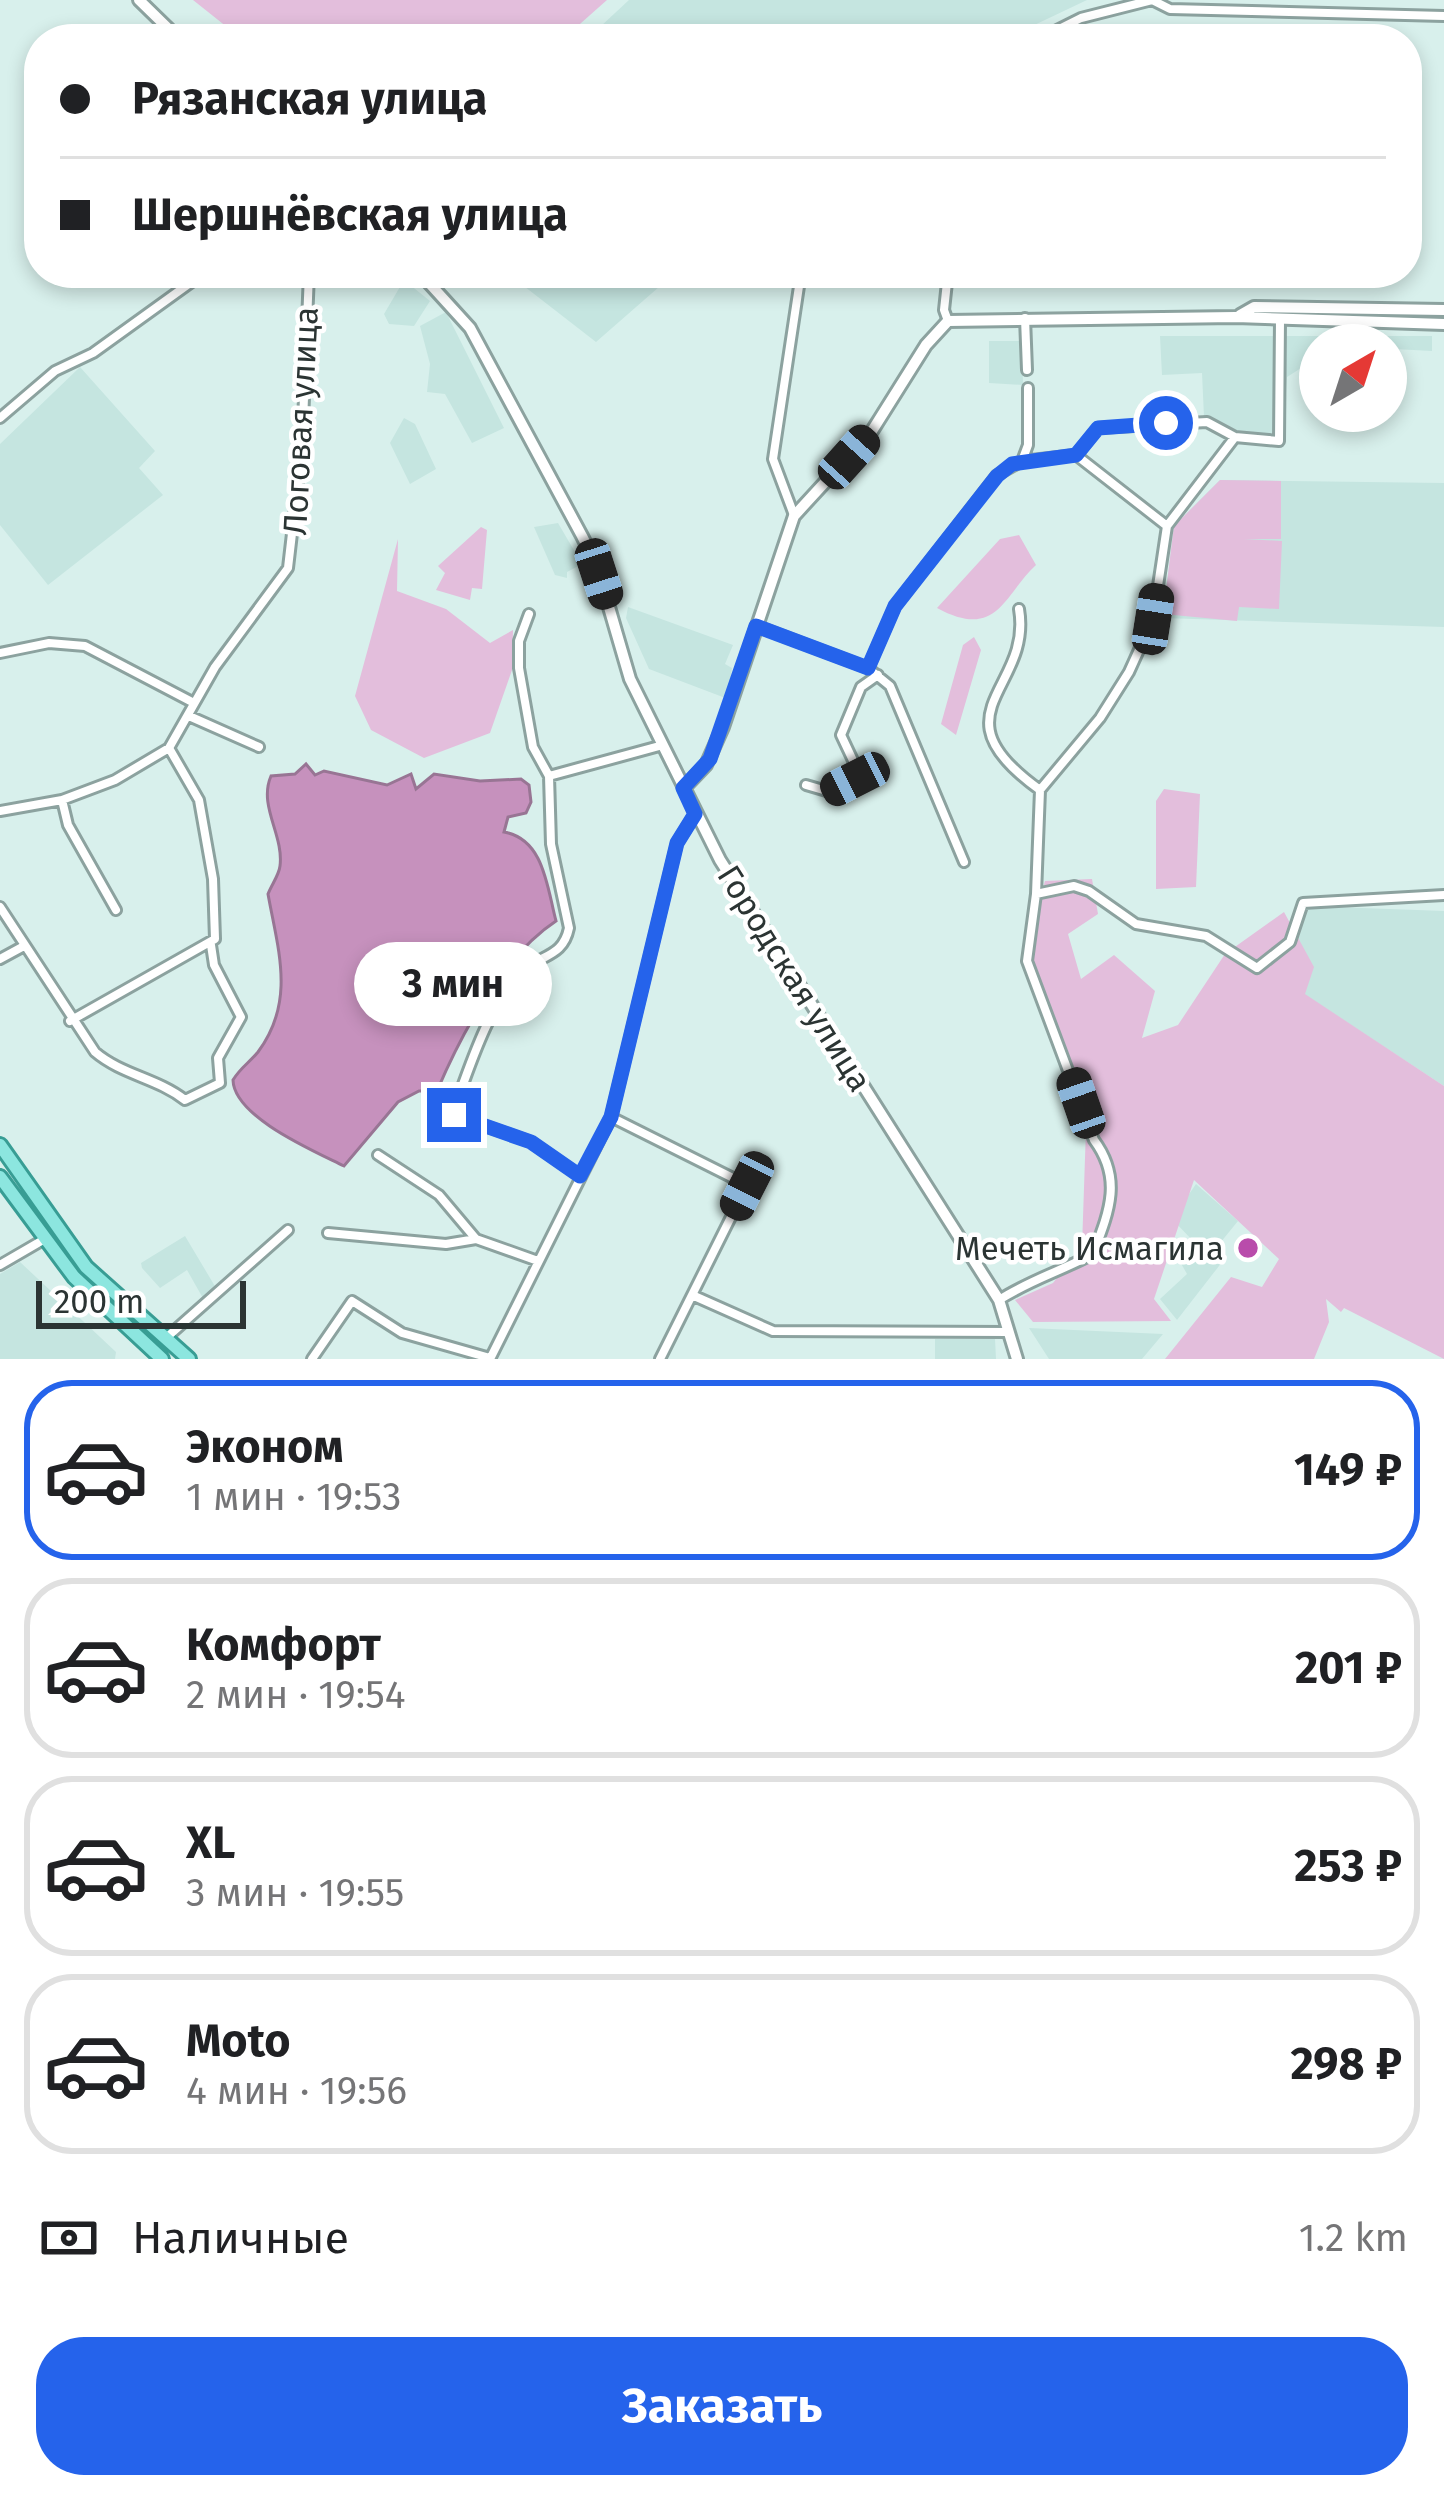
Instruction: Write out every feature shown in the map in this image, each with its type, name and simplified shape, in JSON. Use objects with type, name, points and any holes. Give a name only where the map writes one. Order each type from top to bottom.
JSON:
[{"type":"main road","points":[[0,1145],[86,1267],[189,1359]]},
{"type":"main road","points":[[0,1178],[43,1240],[162,1359]]},
{"type":"street","points":[[139,0],[164,24]]},
{"type":"street","points":[[1069,24],[1152,0],[1170,9],[1444,16]]},
{"type":"street","points":[[0,418],[55,370],[93,353],[183,288]]},
{"type":"street","name":"Логовая улица","points":[[0,811],[62,800],[115,780],[169,748],[194,703],[292,560],[308,288]]},
{"type":"street","name":"Городская улица","points":[[434,288],[470,328],[597,566],[629,679],[695,814],[999,1300],[1017,1359]]},
{"type":"street","points":[[794,516],[773,459],[799,288]]},
{"type":"street","points":[[946,288],[948,321]]},
{"type":"street","points":[[683,788],[710,759],[794,516],[872,431],[926,345],[948,321],[1236,317],[1254,307],[1343,322],[1444,324]]},
{"type":"street","points":[[1280,313],[1343,308],[1444,310]]},
{"type":"street","points":[[1343,308],[1343,322]]},
{"type":"street","points":[[1076,455],[1098,428],[1207,422],[1235,436],[1279,441],[1280,313]]},
{"type":"street","points":[[1025,318],[1027,370]]},
{"type":"street","points":[[1022,461],[1028,445],[1028,388]]},
{"type":"street","points":[[999,1300],[1037,1275],[1060,1271],[1093,1254],[1113,1198],[1109,1160],[1094,1140],[1027,962],[1036,894],[1040,790],[1100,718],[1139,652],[1153,619],[1168,526],[1235,436]]},
{"type":"street","points":[[1028,445],[1037,459]]},
{"type":"street","points":[[868,668],[895,606],[997,476],[1022,461],[1076,455],[1168,526]]},
{"type":"street","points":[[1018,609],[1022,630],[1017,650],[987,708],[991,736],[1009,764],[1040,790]]},
{"type":"street","points":[[529,614],[518,640],[519,668],[533,747],[549,776],[551,844],[568,928],[566,942],[523,971],[479,1039],[455,1110],[531,1142],[580,1176]]},
{"type":"street","points":[[756,626],[868,668],[890,686],[964,862]]},
{"type":"street","points":[[0,653],[49,643],[85,646],[194,703]]},
{"type":"street","points":[[806,785],[826,792],[855,779],[857,769],[841,735],[861,687],[878,675]]},
{"type":"street","points":[[190,716],[260,747]]},
{"type":"street","points":[[549,776],[663,745]]},
{"type":"street","points":[[0,907],[70,1021],[115,1068],[154,1081],[185,1100],[220,1083],[218,1058],[241,1017],[214,965],[211,945],[218,927],[200,800],[169,748]]},
{"type":"street","points":[[62,800],[68,826],[116,910]]},
{"type":"street","points":[[312,1359],[352,1300],[402,1333],[490,1358],[611,1117],[677,843],[695,814]]},
{"type":"street","points":[[1036,894],[1074,886],[1089,891],[1136,924],[1200,934],[1257,968],[1290,942],[1303,903],[1330,898],[1444,896]]},
{"type":"street","points":[[70,1021],[176,958],[211,945]]},
{"type":"street","points":[[0,959],[25,946]]},
{"type":"street","points":[[611,1117],[747,1186],[660,1359]]},
{"type":"street","points":[[378,1155],[439,1195],[476,1239]]},
{"type":"street","points":[[165,1339],[288,1230]]},
{"type":"street","points":[[328,1233],[446,1244],[476,1239],[538,1261]]},
{"type":"street","points":[[0,1265],[43,1240]]},
{"type":"street","points":[[692,1295],[773,1331],[1011,1332]]},
{"type":"shaded area","points":[[193,0],[607,0],[580,24],[223,24]]},
{"type":"shaded area","points":[[629,0],[1087,0],[1037,24],[603,24]]},
{"type":"shaded area","points":[[399,288],[414,288],[430,301],[414,326],[389,324],[384,314]]},
{"type":"shaded area","points":[[526,288],[658,288],[596,342]]},
{"type":"shaded area","points":[[446,312],[504,428],[472,443],[445,394],[427,392],[430,364],[420,326]]},
{"type":"shaded area","points":[[1160,336],[1299,336],[1299,369],[1287,377],[1282,437],[1248,435],[1204,417],[1202,373],[1162,375]]},
{"type":"shaded area","points":[[1407,336],[1432,336],[1432,351],[1407,350]]},
{"type":"shaded area","points":[[989,341],[1022,341],[1023,385],[989,383]]},
{"type":"shaded area","points":[[80,367],[155,451],[139,468],[163,495],[48,585],[0,525],[0,444]]},
{"type":"shaded area","points":[[404,418],[415,424],[436,469],[410,484],[390,443]]},
{"type":"shaded area","points":[[1220,480],[1444,483],[1444,627],[1163,618],[1174,526]]},
{"type":"shaded area","points":[[1220,480],[1281,481],[1281,539],[1244,539],[1282,541],[1279,609],[1239,607],[1237,621],[1163,614],[1174,526]]},
{"type":"shaded area","points":[[558,523],[582,564],[567,572],[567,578],[555,575],[534,527]]},
{"type":"shaded area","points":[[481,527],[487,530],[482,589],[472,588],[470,600],[436,590],[445,573],[438,566]]},
{"type":"shaded area","points":[[1019,535],[1036,565],[997,610],[974,619],[937,608],[1000,539]]},
{"type":"shaded area","points":[[398,539],[397,591],[446,609],[490,643],[513,630],[512,670],[490,733],[424,758],[371,730],[355,696]]},
{"type":"shaded area","points":[[628,607],[733,645],[725,664],[732,668],[728,699],[649,669],[626,618]]},
{"type":"shaded area","points":[[974,637],[981,650],[956,735],[941,724],[963,645]]},
{"type":"shaded area","points":[[306,764],[315,775],[324,771],[387,785],[411,774],[416,789],[434,774],[480,781],[521,779],[529,785],[531,802],[526,813],[508,817],[504,832],[517,836],[536,854],[556,921],[502,974],[472,1020],[437,1091],[419,1091],[398,1102],[344,1166],[261,1120],[237,1094],[233,1080],[270,1033],[280,994],[279,955],[268,894],[280,854],[268,787],[271,776],[295,774]]},
{"type":"shaded area","points":[[1164,789],[1200,794],[1196,887],[1156,889],[1156,801]]},
{"type":"shaded area","points":[[1092,879],[1098,914],[1068,934],[1081,979],[1114,955],[1155,991],[1142,1038],[1178,1025],[1225,954],[1284,912],[1314,967],[1305,994],[1444,1086],[1444,1359],[1344,1308],[1341,1312],[1326,1299],[1329,1322],[1314,1359],[1165,1359],[1231,1277],[1262,1287],[1279,1259],[1194,1180],[1154,1299],[1171,1321],[1033,1322],[1015,1300],[1053,1283],[1082,1247],[1087,1099],[1026,953],[1045,881]]},
{"type":"shaded area","points":[[1307,906],[1444,911],[1444,1086],[1287,983]]},
{"type":"shaded area","points":[[1196,1184],[1238,1221],[1216,1248],[1226,1257],[1177,1320],[1160,1299],[1187,1274],[1178,1258],[1195,1243],[1172,1219]]},
{"type":"shaded area","points":[[185,1236],[216,1288],[204,1300],[187,1270],[160,1288],[142,1268],[141,1263]]},
{"type":"shaded area","points":[[20,1262],[116,1352],[115,1359],[0,1359],[0,1274]]},
{"type":"shaded area","points":[[1029,1328],[1163,1334],[1142,1359],[1049,1359]]},
{"type":"shaded area","points":[[935,1339],[995,1339],[996,1359],[935,1359]]},
{"type":"place","name":"Мечеть Исмагила","points":[[1248,1248]]},
{"type":"route","points":[[454,1115],[531,1142],[580,1176],[611,1117],[677,843],[695,814],[683,788],[710,759],[756,626],[868,668],[895,606],[997,476],[1022,461],[1076,455],[1098,428],[1166,423]]}]
